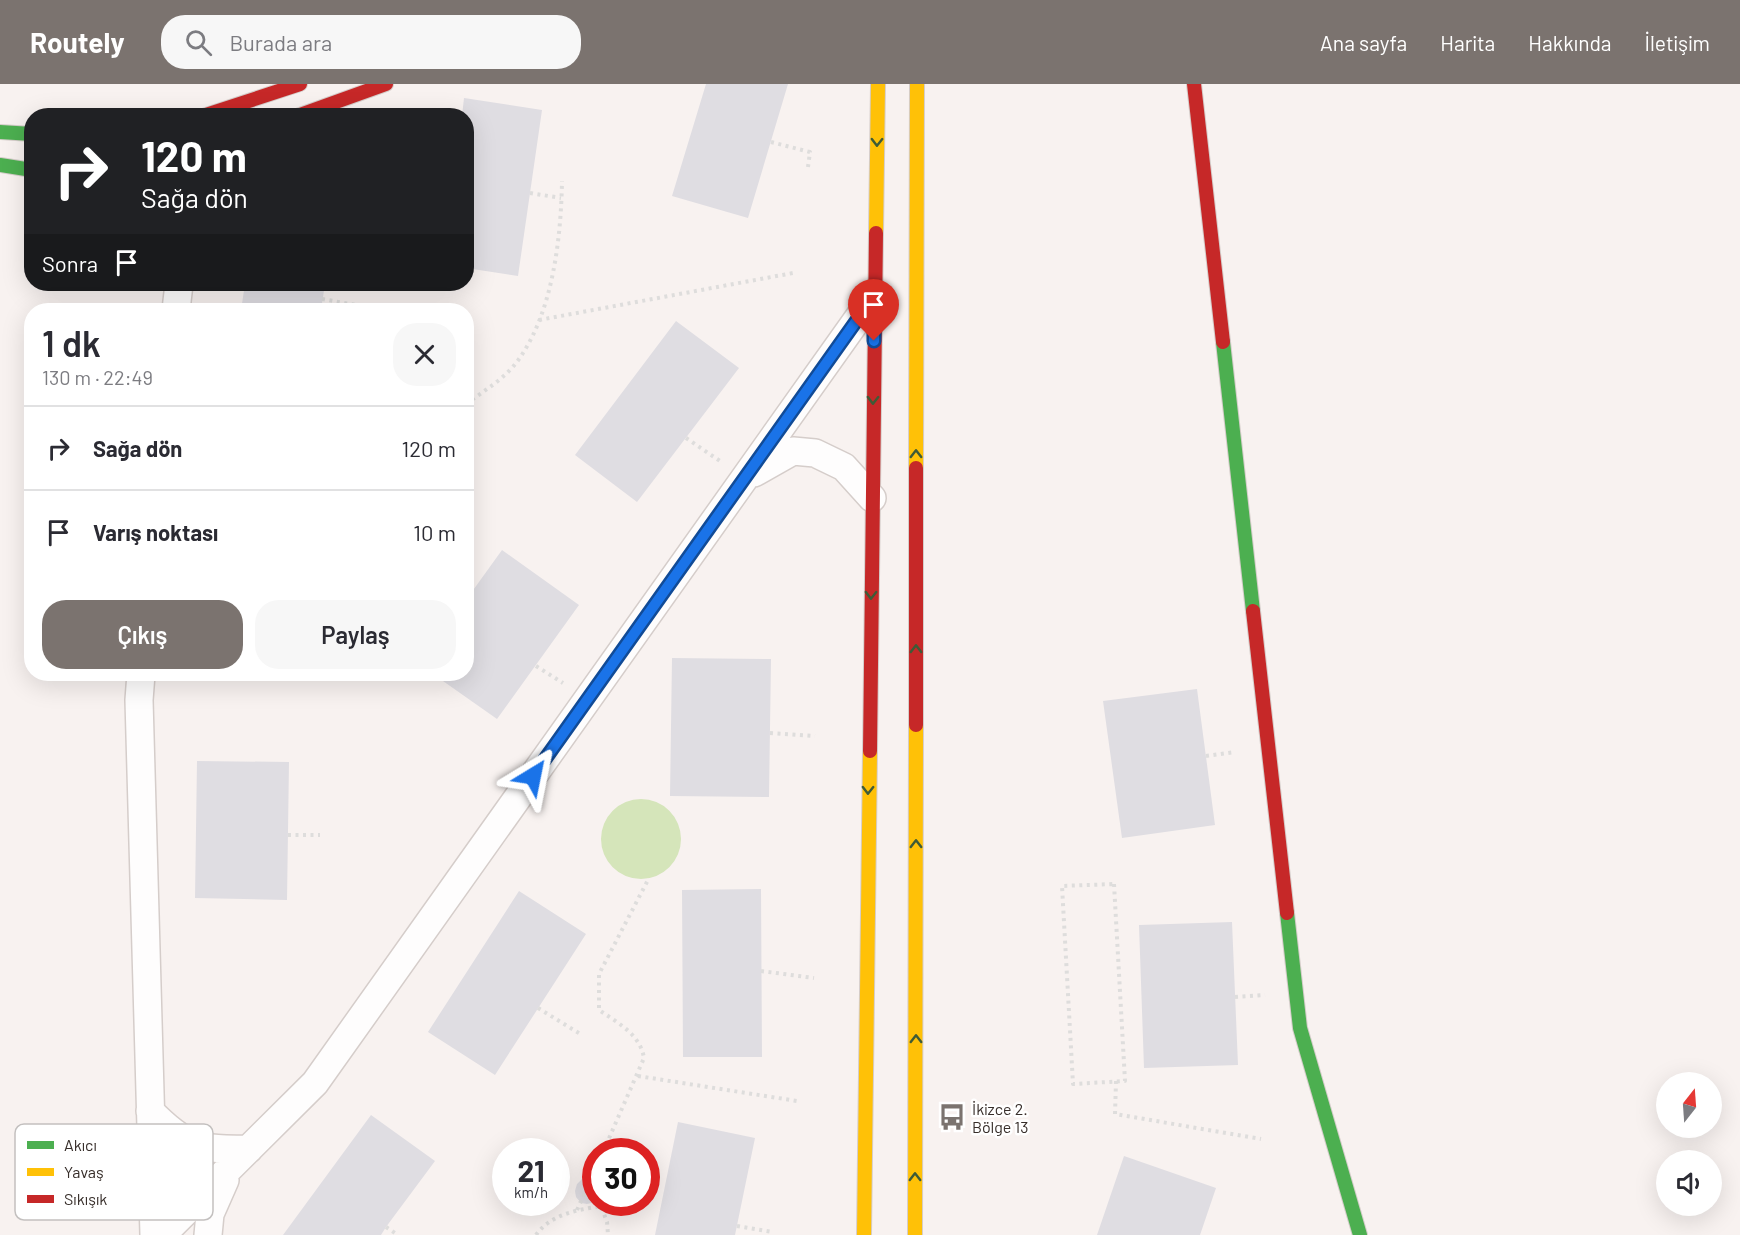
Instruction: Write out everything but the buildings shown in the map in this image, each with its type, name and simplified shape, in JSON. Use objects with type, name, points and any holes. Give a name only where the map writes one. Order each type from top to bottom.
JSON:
[{"type":"main road","points":[[227,108],[300,84]]},
{"type":"main road","points":[[319,108],[386,84]]},
{"type":"main road","points":[[864,1235],[878,84]]},
{"type":"main road","points":[[915,1235],[916,84]]},
{"type":"main road","points":[[1194,84],[1300,1028],[1360,1235]]},
{"type":"main road","points":[[0,132],[24,134]]},
{"type":"main road","points":[[0,165],[24,169]]},
{"type":"street","points":[[213,1185],[315,1083],[874,296]]},
{"type":"street","points":[[745,478],[793,451],[815,453],[844,467],[872,498]]},
{"type":"street","points":[[140,681],[138,700],[150,1124]]},
{"type":"street","points":[[150,1110],[163,1124]]},
{"type":"street","points":[[213,1148],[240,1158]]},
{"type":"street","points":[[213,1208],[240,1158]]},
{"type":"street","points":[[154,1220],[154,1235]]},
{"type":"street","points":[[162,1235],[177,1220]]},
{"type":"street","points":[[208,1235],[209,1220]]},
{"type":"path","points":[[771,142],[810,152],[808,167]]},
{"type":"path","points":[[474,398],[501,379],[519,360],[539,320],[547,296],[561,221],[562,181]]},
{"type":"path","points":[[530,193],[561,198]]},
{"type":"path","points":[[539,320],[793,273]]},
{"type":"path","points":[[322,299],[344,303]]},
{"type":"path","points":[[686,438],[745,478]]},
{"type":"path","points":[[770,734],[815,736]]},
{"type":"path","points":[[288,835],[320,835]]},
{"type":"path","points":[[609,1138],[644,1058],[636,1037],[599,1010],[599,974],[649,878]]},
{"type":"path","points":[[1114,884],[1125,1081],[1116,1081],[1073,1084],[1062,886],[1114,884]]},
{"type":"path","points":[[761,971],[814,978]]},
{"type":"path","points":[[538,1008],[582,1035]]},
{"type":"path","points":[[638,1076],[797,1101]]},
{"type":"path","points":[[1116,1081],[1115,1114],[1261,1139]]},
{"type":"path","points":[[577,1210],[582,1199]]},
{"type":"path","points":[[536,1235],[541,1229],[570,1211],[601,1206],[607,1222],[608,1235]]},
{"type":"path","points":[[737,1226],[772,1232]]},
{"type":"path","points":[[386,1227],[398,1235]]},
{"type":"green space","points":[[633,799],[649,799],[670,810],[681,831],[681,847],[670,868],[649,879],[633,879],[619,873],[607,861],[601,847],[601,831],[607,817],[619,805]]},
{"type":"traffic: fast","points":[[0,132],[24,134]]},
{"type":"traffic: fast","points":[[0,165],[24,169]]},
{"type":"traffic: fast","points":[[1223,342],[1253,611]]},
{"type":"traffic: fast","points":[[1287,913],[1300,1028],[1360,1235]]},
{"type":"traffic: slow","points":[[876,233],[878,84]]},
{"type":"traffic: slow","points":[[916,468],[917,84]]},
{"type":"traffic: slow","points":[[915,1235],[916,725]]},
{"type":"traffic: slow","points":[[864,1235],[870,751]]},
{"type":"traffic: jam","points":[[227,108],[300,84]]},
{"type":"traffic: jam","points":[[319,108],[386,84]]},
{"type":"traffic: jam","points":[[1194,84],[1223,342]]},
{"type":"traffic: jam","points":[[870,751],[876,233]]},
{"type":"traffic: jam","points":[[916,468],[916,725]]},
{"type":"traffic: jam","points":[[1253,611],[1287,913]]},
{"type":"place","name":"İkizce 2. Bölge 13","points":[[952,1117]]},
{"type":"route","points":[[533,776],[874,296],[874,341]]}]
